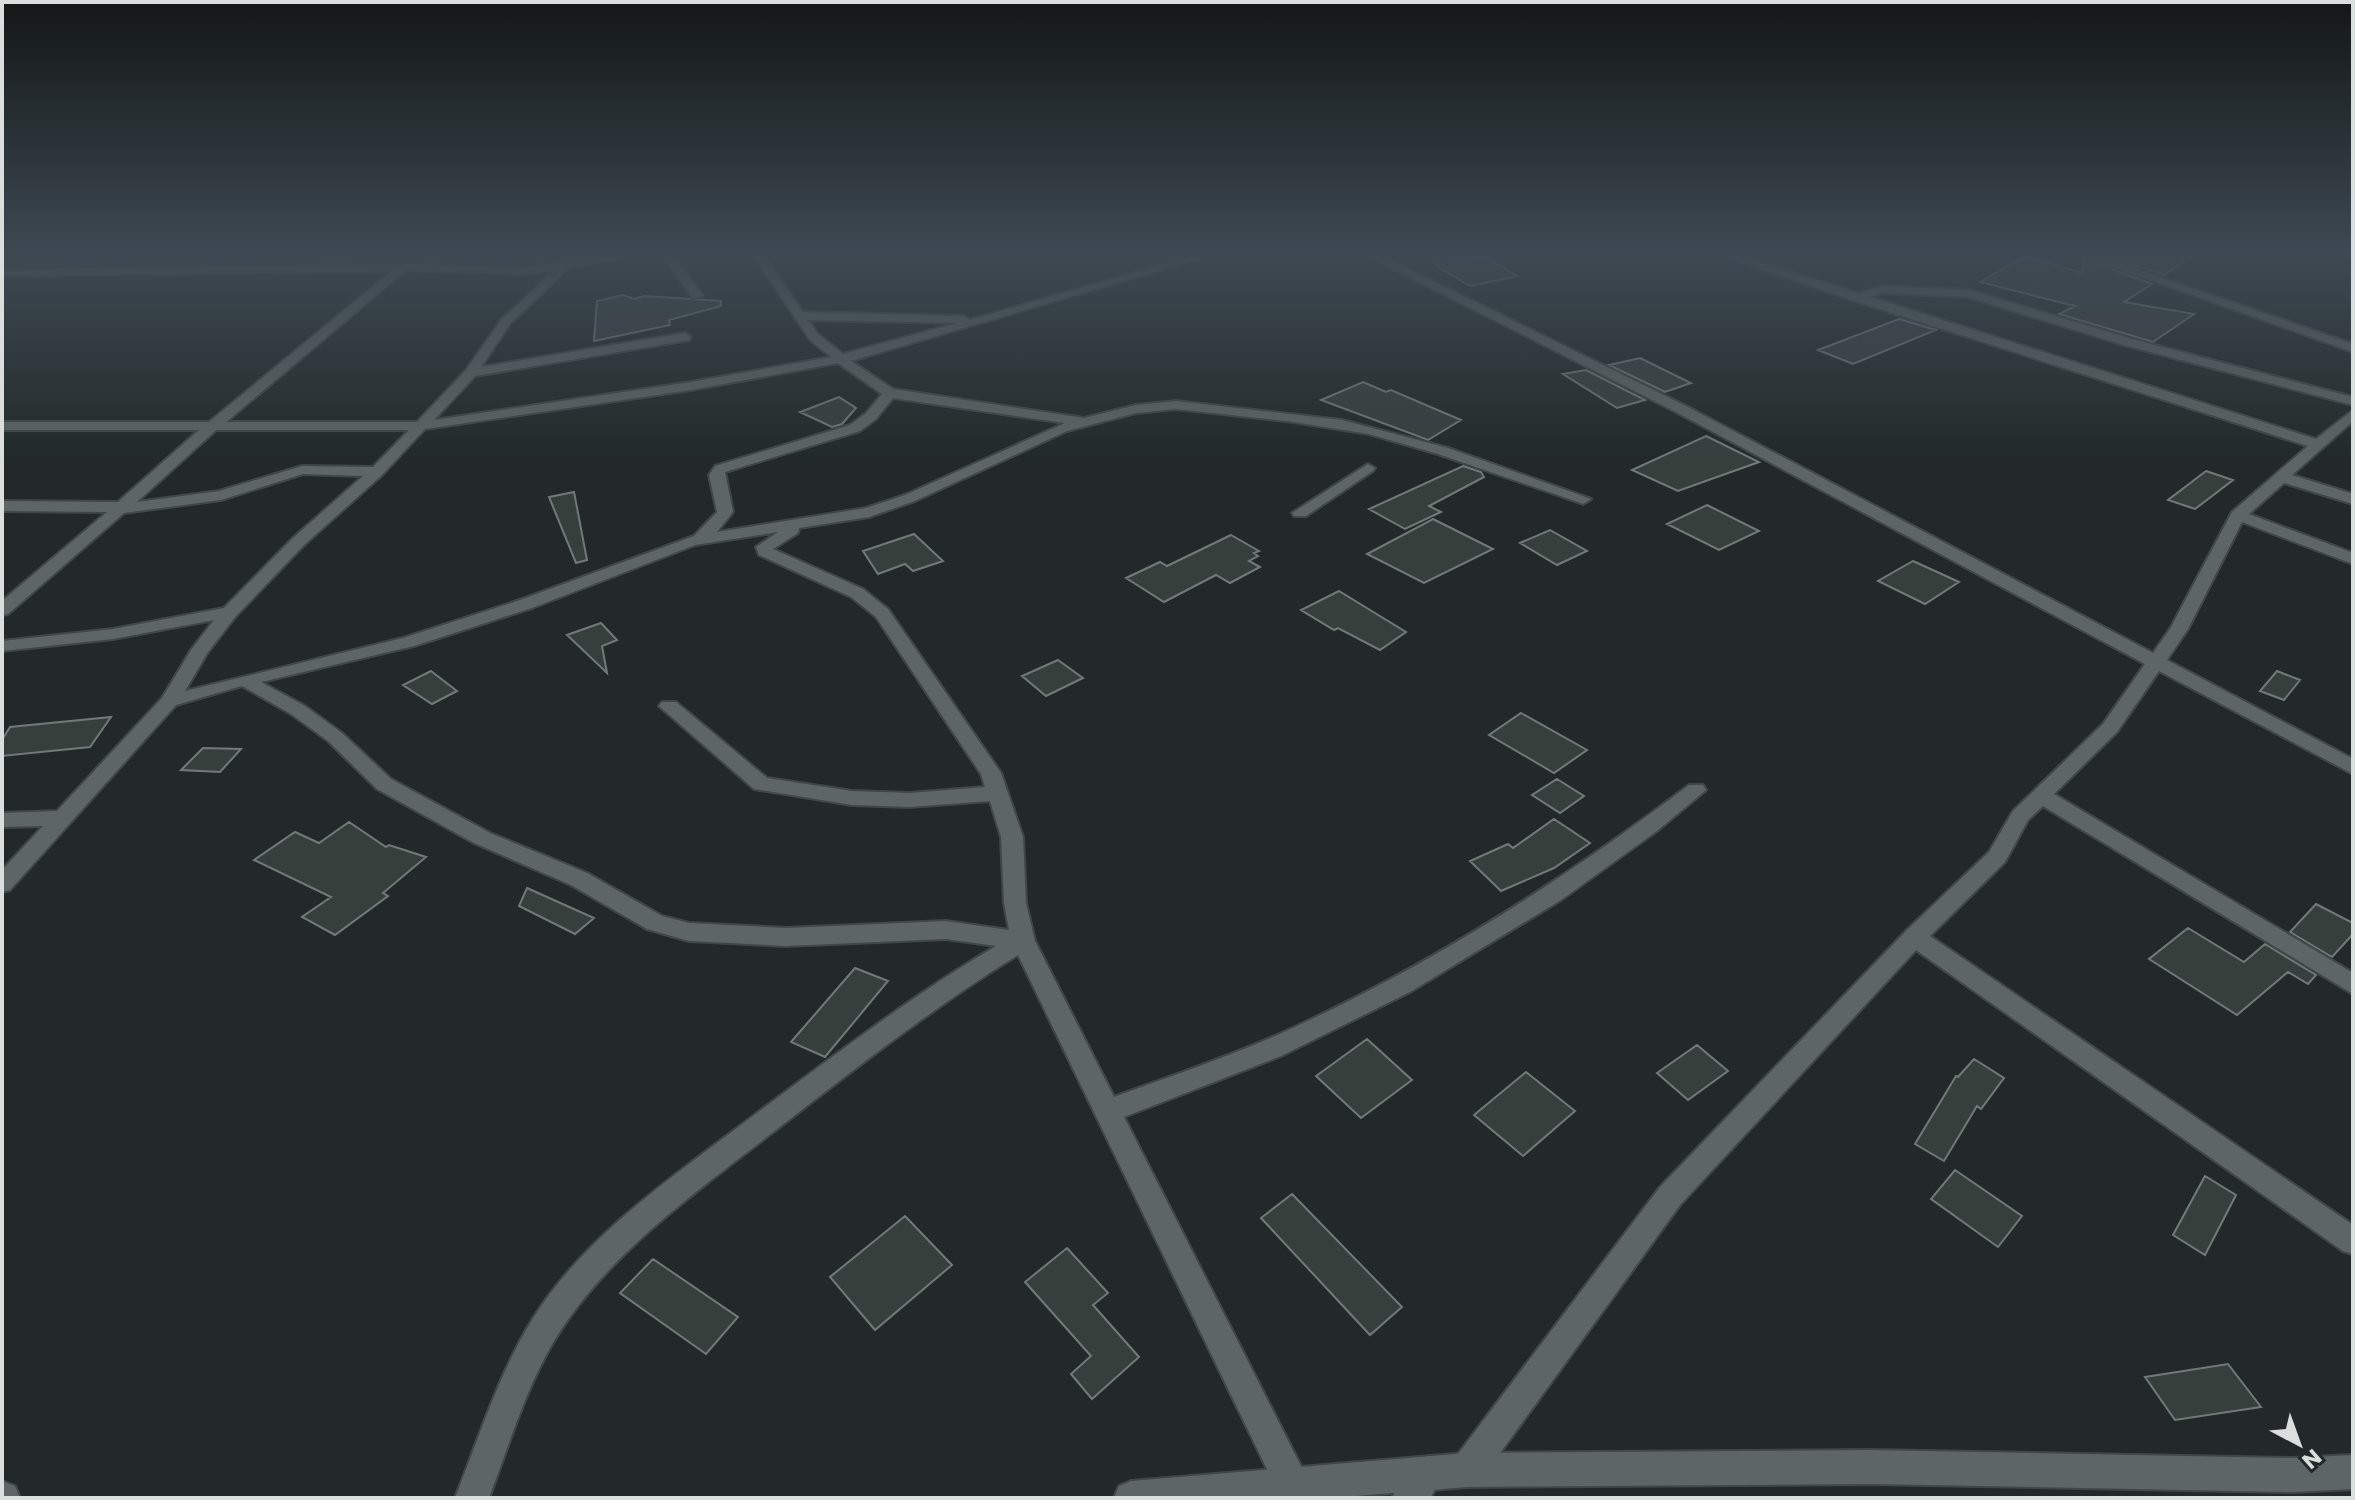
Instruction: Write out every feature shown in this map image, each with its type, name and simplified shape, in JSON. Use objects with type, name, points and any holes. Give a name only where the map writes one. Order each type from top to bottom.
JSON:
[{"type":"street","points":[[2,610],[55,567],[212,426],[337,322]]},
{"type":"street","points":[[2,884],[169,701],[200,650],[230,612],[299,541],[377,472],[471,373],[506,322]]},
{"type":"street","points":[[804,322],[814,337],[871,383],[890,393],[1083,422]]},
{"type":"street","points":[[2,426],[420,426],[691,386],[841,359],[978,322]]},
{"type":"street","points":[[1506,322],[1683,410],[2353,767]]},
{"type":"street","points":[[1932,322],[2318,444]]},
{"type":"street","points":[[2062,322],[2353,401]]},
{"type":"street","points":[[2278,322],[2353,348]]},
{"type":"street","points":[[471,373],[685,337]]},
{"type":"street","points":[[699,540],[725,515],[728,503],[716,475],[720,469],[855,428],[871,416],[890,393]]},
{"type":"street","points":[[169,701],[244,680],[408,642],[526,604],[699,540],[727,533],[799,526],[869,512],[910,498],[1048,434],[1136,409],[1176,405],[1340,424],[1467,458],[1583,499]]},
{"type":"street","points":[[1467,1470],[1670,1196],[1914,937],[1997,857],[2020,816],[2110,728],[2179,629],[2238,515],[2353,414]]},
{"type":"street","points":[[2,438],[18,425]]},
{"type":"street","points":[[1300,513],[1368,468]]},
{"type":"street","points":[[2,506],[120,508],[221,495],[302,470],[377,472]]},
{"type":"street","points":[[2281,477],[2353,499]]},
{"type":"street","points":[[2238,515],[2353,559]]},
{"type":"street","points":[[799,526],[764,547],[765,552],[857,593],[882,613],[991,773],[1012,837],[1015,903],[1023,941],[1292,1484]]},
{"type":"street","points":[[2,646],[113,634],[230,612]]},
{"type":"street","points":[[244,680],[298,710],[335,737],[384,784],[482,838],[579,879],[655,923],[689,932],[786,937],[946,930],[1023,941]]},
{"type":"street","points":[[669,706],[761,784],[852,798],[909,800],[998,793]]},
{"type":"street","points":[[1108,1111],[1293,1039],[1404,985],[1527,913],[1620,851],[1696,790]]},
{"type":"street","points":[[2040,795],[2353,985]]},
{"type":"street","points":[[2,820],[60,818]]},
{"type":"street","points":[[1914,937],[2353,1241]]},
{"type":"street","points":[[472,1498],[531,1357],[555,1312],[585,1276],[681,1189],[738,1143],[944,989],[1023,941]]},
{"type":"street","points":[[1131,1498],[1292,1484],[1418,1486],[1467,1470],[1871,1467],[2292,1475],[2353,1472]]},
{"type":"building","points":[[595,322],[669,322],[670,325],[594,341]]},
{"type":"building","points":[[1891,322],[1909,322],[1936,330],[1853,364],[1818,350]]},
{"type":"building","points":[[2086,322],[2182,322],[2153,342]]},
{"type":"building","points":[[1640,358],[1691,383],[1665,392],[1609,365]]},
{"type":"building","points":[[1586,370],[1645,400],[1617,408],[1563,374]]},
{"type":"building","points":[[1363,382],[1386,392],[1391,390],[1461,420],[1428,440],[1321,400]]},
{"type":"building","points":[[839,397],[856,408],[842,424],[832,427],[800,412]]},
{"type":"building","points":[[1706,436],[1759,462],[1678,491],[1632,470]]},
{"type":"building","points":[[1463,466],[1481,472],[1484,477],[1429,506],[1441,512],[1405,529],[1369,509]]},
{"type":"building","points":[[2206,471],[2233,480],[2195,509],[2168,500]]},
{"type":"building","points":[[574,492],[587,560],[576,563],[549,497]]},
{"type":"building","points":[[1707,505],[1759,531],[1719,550],[1667,524]]},
{"type":"building","points":[[1433,519],[1493,549],[1424,583],[1367,554]]},
{"type":"building","points":[[1550,530],[1587,551],[1557,565],[1520,543]]},
{"type":"building","points":[[914,534],[943,561],[913,571],[905,564],[878,574],[863,551]]},
{"type":"building","points":[[1231,535],[1259,551],[1254,553],[1258,556],[1249,561],[1260,567],[1230,583],[1216,575],[1164,602],[1126,578],[1160,562],[1167,566]]},
{"type":"building","points":[[1913,561],[1959,582],[1925,604],[1878,581]]},
{"type":"building","points":[[1339,591],[1406,632],[1380,650],[1338,628],[1334,630],[1301,610]]},
{"type":"building","points":[[601,623],[617,640],[602,646],[607,673],[567,635]]},
{"type":"building","points":[[1058,660],[1083,678],[1046,696],[1022,676]]},
{"type":"building","points":[[431,671],[457,691],[432,704],[403,685]]},
{"type":"building","points":[[2277,671],[2300,680],[2284,700],[2260,691]]},
{"type":"building","points":[[1521,713],[1587,750],[1554,773],[1489,735]]},
{"type":"building","points":[[111,717],[90,747],[2,756],[2,740],[10,727]]},
{"type":"building","points":[[203,748],[241,749],[220,772],[181,770]]},
{"type":"building","points":[[1557,779],[1584,796],[1560,813],[1532,795]]},
{"type":"building","points":[[1554,819],[1590,843],[1554,868],[1501,891],[1470,861],[1508,844],[1513,848]]},
{"type":"building","points":[[349,822],[386,847],[389,845],[426,857],[383,893],[388,896],[335,935],[302,917],[331,897],[254,860],[295,832],[319,843]]},
{"type":"building","points":[[527,888],[594,918],[575,934],[519,906]]},
{"type":"building","points":[[2316,904],[2353,923],[2353,934],[2332,957],[2290,932]]},
{"type":"building","points":[[2188,928],[2244,962],[2265,944],[2316,975],[2308,984],[2288,972],[2237,1015],[2149,959]]},
{"type":"building","points":[[855,968],[888,981],[825,1057],[791,1042]]},
{"type":"building","points":[[1367,1039],[1412,1080],[1361,1118],[1316,1076]]},
{"type":"building","points":[[1697,1045],[1728,1071],[1688,1100],[1657,1073]]},
{"type":"building","points":[[1974,1059],[2004,1078],[1981,1109],[1977,1106],[1944,1161],[1915,1144],[1956,1076]]},
{"type":"building","points":[[1526,1072],[1575,1111],[1523,1156],[1474,1115]]},
{"type":"building","points":[[1955,1170],[2022,1216],[1998,1247],[1931,1199]]},
{"type":"building","points":[[2205,1176],[2236,1195],[2205,1255],[2173,1235]]},
{"type":"building","points":[[1292,1194],[1402,1307],[1370,1335],[1261,1218]]},
{"type":"building","points":[[905,1216],[952,1265],[875,1330],[830,1277]]},
{"type":"building","points":[[1067,1248],[1108,1293],[1093,1305],[1139,1357],[1092,1399],[1071,1374],[1091,1356],[1025,1282]]},
{"type":"building","points":[[653,1259],[738,1317],[706,1354],[620,1293]]},
{"type":"building","points":[[2228,1364],[2261,1407],[2175,1420],[2145,1377]]}]
